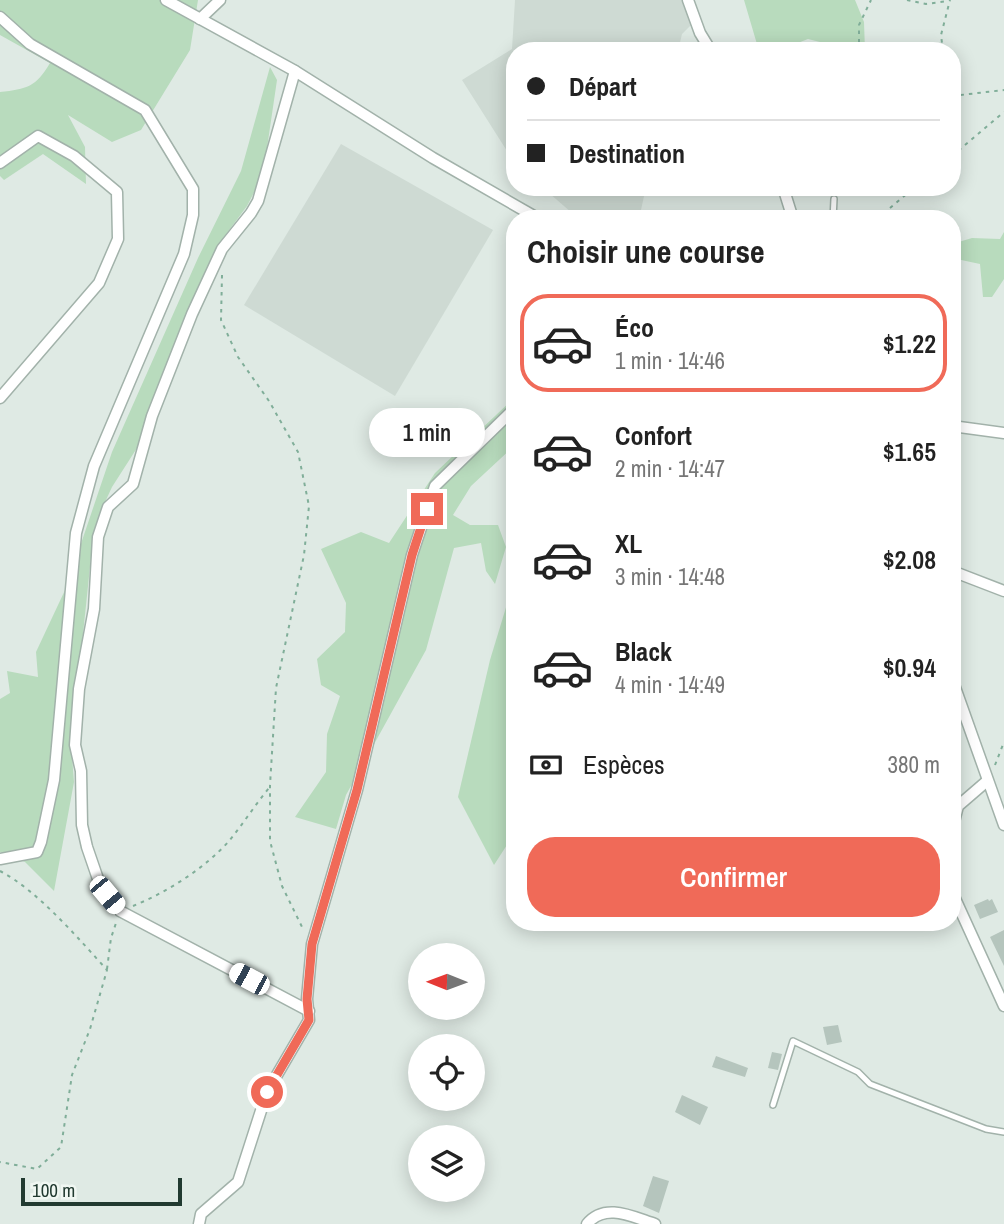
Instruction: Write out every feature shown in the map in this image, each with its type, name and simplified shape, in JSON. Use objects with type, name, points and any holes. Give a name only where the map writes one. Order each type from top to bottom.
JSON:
[{"type":"street","points":[[166,0],[295,71],[433,158],[523,210]]},
{"type":"street","points":[[200,19],[220,0]]},
{"type":"street","points":[[688,0],[706,42]]},
{"type":"street","points":[[0,17],[30,44],[145,110],[193,189],[194,201],[194,215],[184,254],[94,466],[76,533],[54,780],[41,842],[37,852],[0,859]]},
{"type":"street","points":[[295,71],[258,201],[222,249],[192,314],[152,416],[133,484],[108,507],[98,537],[94,609],[79,689],[75,745],[81,771],[82,825],[87,847],[97,879],[120,911],[309,1011]]},
{"type":"street","points":[[0,163],[38,136],[74,156],[117,192],[118,239],[99,283],[0,397]]},
{"type":"street","points":[[188,1224],[200,1219],[238,1182],[267,1092],[306,1027],[312,944],[357,790],[412,555],[435,486],[506,417]]},
{"type":"street","points":[[961,427],[1004,433]]},
{"type":"street","points":[[961,574],[1004,591]]},
{"type":"street","points":[[961,705],[1004,825]]},
{"type":"street","points":[[961,803],[987,781]]},
{"type":"street","points":[[961,911],[1004,1006]]},
{"type":"street","points":[[587,1224],[592,1218],[612,1211],[655,1224]]},
{"type":"lane","points":[[834,199],[834,210]]},
{"type":"lane","points":[[773,1105],[793,1041],[858,1072],[870,1084],[986,1129],[1004,1132]]},
{"type":"path","points":[[859,42],[859,25],[871,0]]},
{"type":"path","points":[[907,0],[926,4],[950,0],[941,35],[942,42]]},
{"type":"path","points":[[961,97],[1004,90]]},
{"type":"path","points":[[961,148],[1004,112]]},
{"type":"path","points":[[888,210],[904,196]]},
{"type":"path","points":[[222,273],[221,320],[237,357],[270,401],[298,452],[309,506],[304,555],[276,688],[270,785],[270,841],[282,886],[312,944]]},
{"type":"path","points":[[987,781],[992,775],[1004,742]]},
{"type":"path","points":[[0,1162],[37,1169],[61,1147],[72,1075],[90,1029],[120,911],[156,897],[197,869],[228,842],[270,785]]},
{"type":"path","points":[[0,871],[46,906],[107,970]]},
{"type":"shaded area","points":[[515,0],[683,0],[694,22],[682,34],[680,42],[512,42]]},
{"type":"shaded area","points":[[506,53],[506,149],[462,80]]},
{"type":"shaded area","points":[[341,144],[493,230],[395,396],[244,305]]},
{"type":"shaded area","points":[[552,196],[644,196],[641,210],[569,210]]},
{"type":"green space","points":[[0,0],[198,0],[190,50],[141,130],[112,142],[68,115],[85,147],[86,184],[43,154],[4,180],[0,176],[0,92],[30,85],[50,63],[0,35]]},
{"type":"green space","points":[[744,0],[855,0],[864,22],[865,42],[820,42],[808,39],[800,42],[756,42]]},
{"type":"green space","points":[[270,67],[277,80],[263,175],[247,206],[224,237],[188,310],[137,448],[112,487],[100,513],[93,538],[70,730],[74,782],[54,891],[25,862],[0,852],[0,699],[10,693],[7,671],[38,677],[36,652],[66,588],[112,452],[198,258],[241,171]]},
{"type":"green space","points":[[1004,232],[1004,279],[992,297],[983,297],[980,264],[961,260],[961,241],[972,238],[1000,239]]},
{"type":"green space","points":[[506,406],[506,453],[471,486],[453,515],[470,525],[498,525],[506,547],[495,584],[486,571],[481,543],[454,548],[426,650],[346,795],[336,829],[295,817],[326,772],[327,734],[340,696],[321,685],[317,659],[345,632],[346,603],[321,549],[361,532],[389,543],[435,473]]},
{"type":"green space","points":[[506,607],[506,846],[494,865],[458,797],[490,660]]},
{"type":"building","points":[[992,899],[998,912],[980,919],[974,905]]},
{"type":"building","points":[[1004,930],[1004,966],[990,937]]},
{"type":"building","points":[[838,1025],[842,1042],[827,1045],[823,1027]]},
{"type":"building","points":[[772,1052],[782,1054],[778,1070],[768,1068]]},
{"type":"building","points":[[716,1056],[748,1068],[745,1077],[712,1067]]},
{"type":"building","points":[[682,1095],[708,1107],[700,1125],[675,1112]]},
{"type":"building","points":[[653,1176],[669,1181],[659,1213],[643,1206]]},
{"type":"route","points":[[267,1092],[309,1020],[307,999],[312,944],[357,790],[412,555],[427,509]]}]
